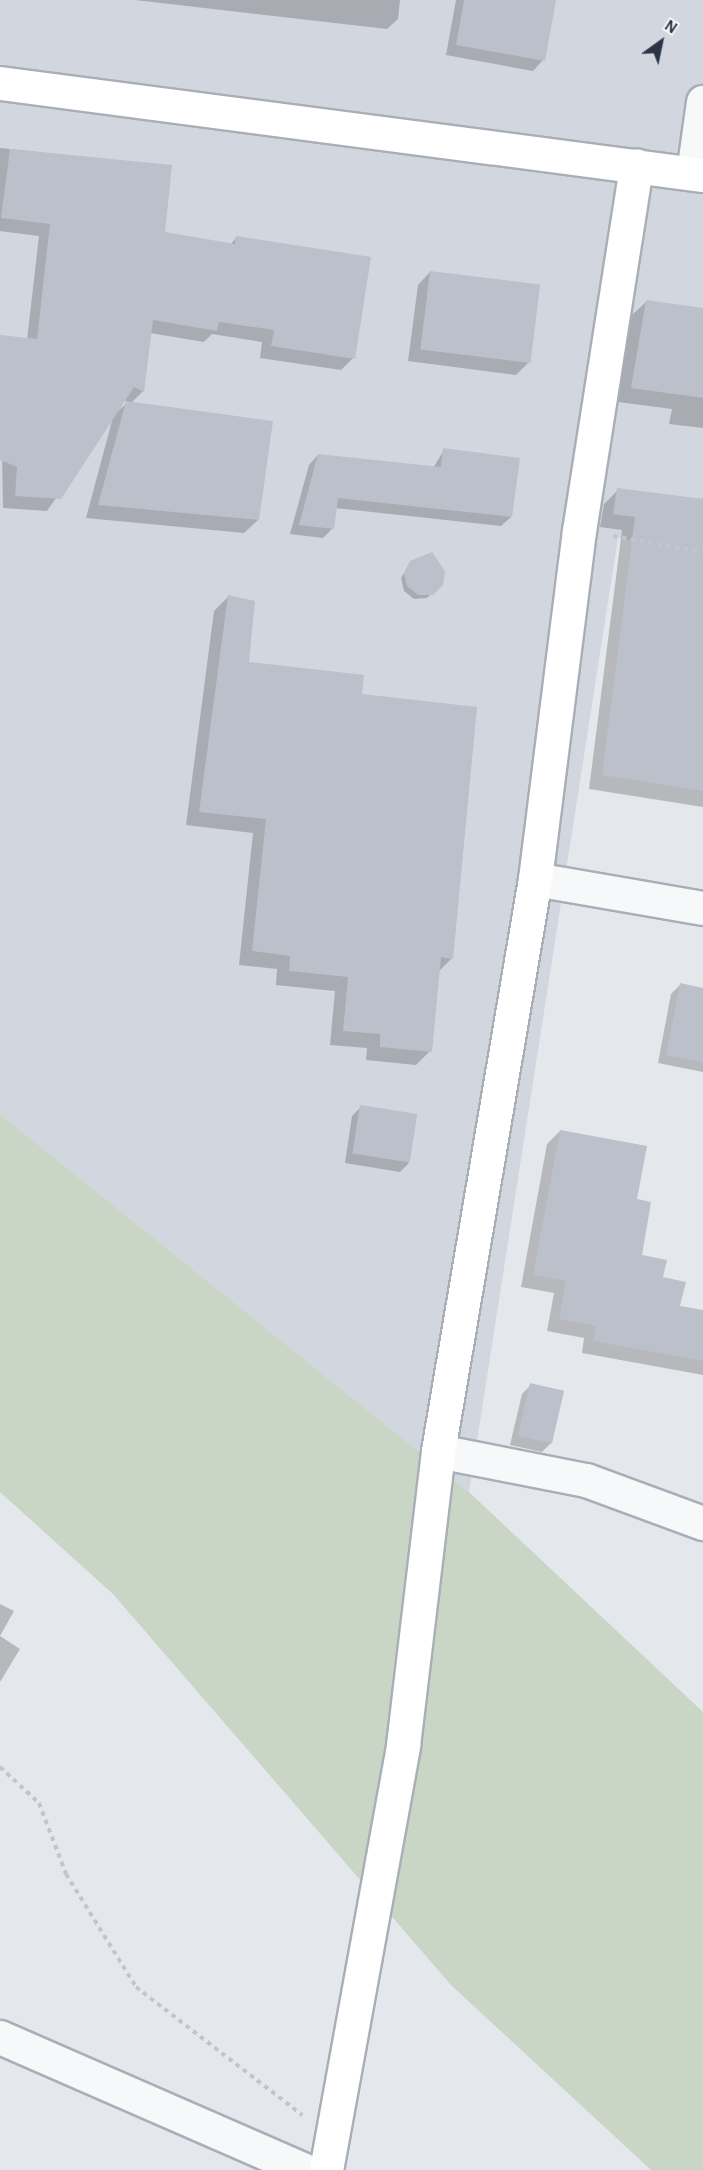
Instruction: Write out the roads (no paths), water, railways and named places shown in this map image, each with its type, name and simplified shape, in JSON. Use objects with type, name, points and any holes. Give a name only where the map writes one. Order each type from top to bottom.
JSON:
[{"type":"main road","points":[[0,83],[698,174]]},
{"type":"main road","points":[[326,2170],[334,2137],[403,1744],[438,1451],[535,879],[579,531],[636,165]]},
{"type":"street","points":[[698,174],[703,102]]},
{"type":"street","points":[[535,879],[703,908]]},
{"type":"street","points":[[438,1451],[586,1480],[703,1523]]},
{"type":"street","points":[[0,2037],[305,2170]]}]
